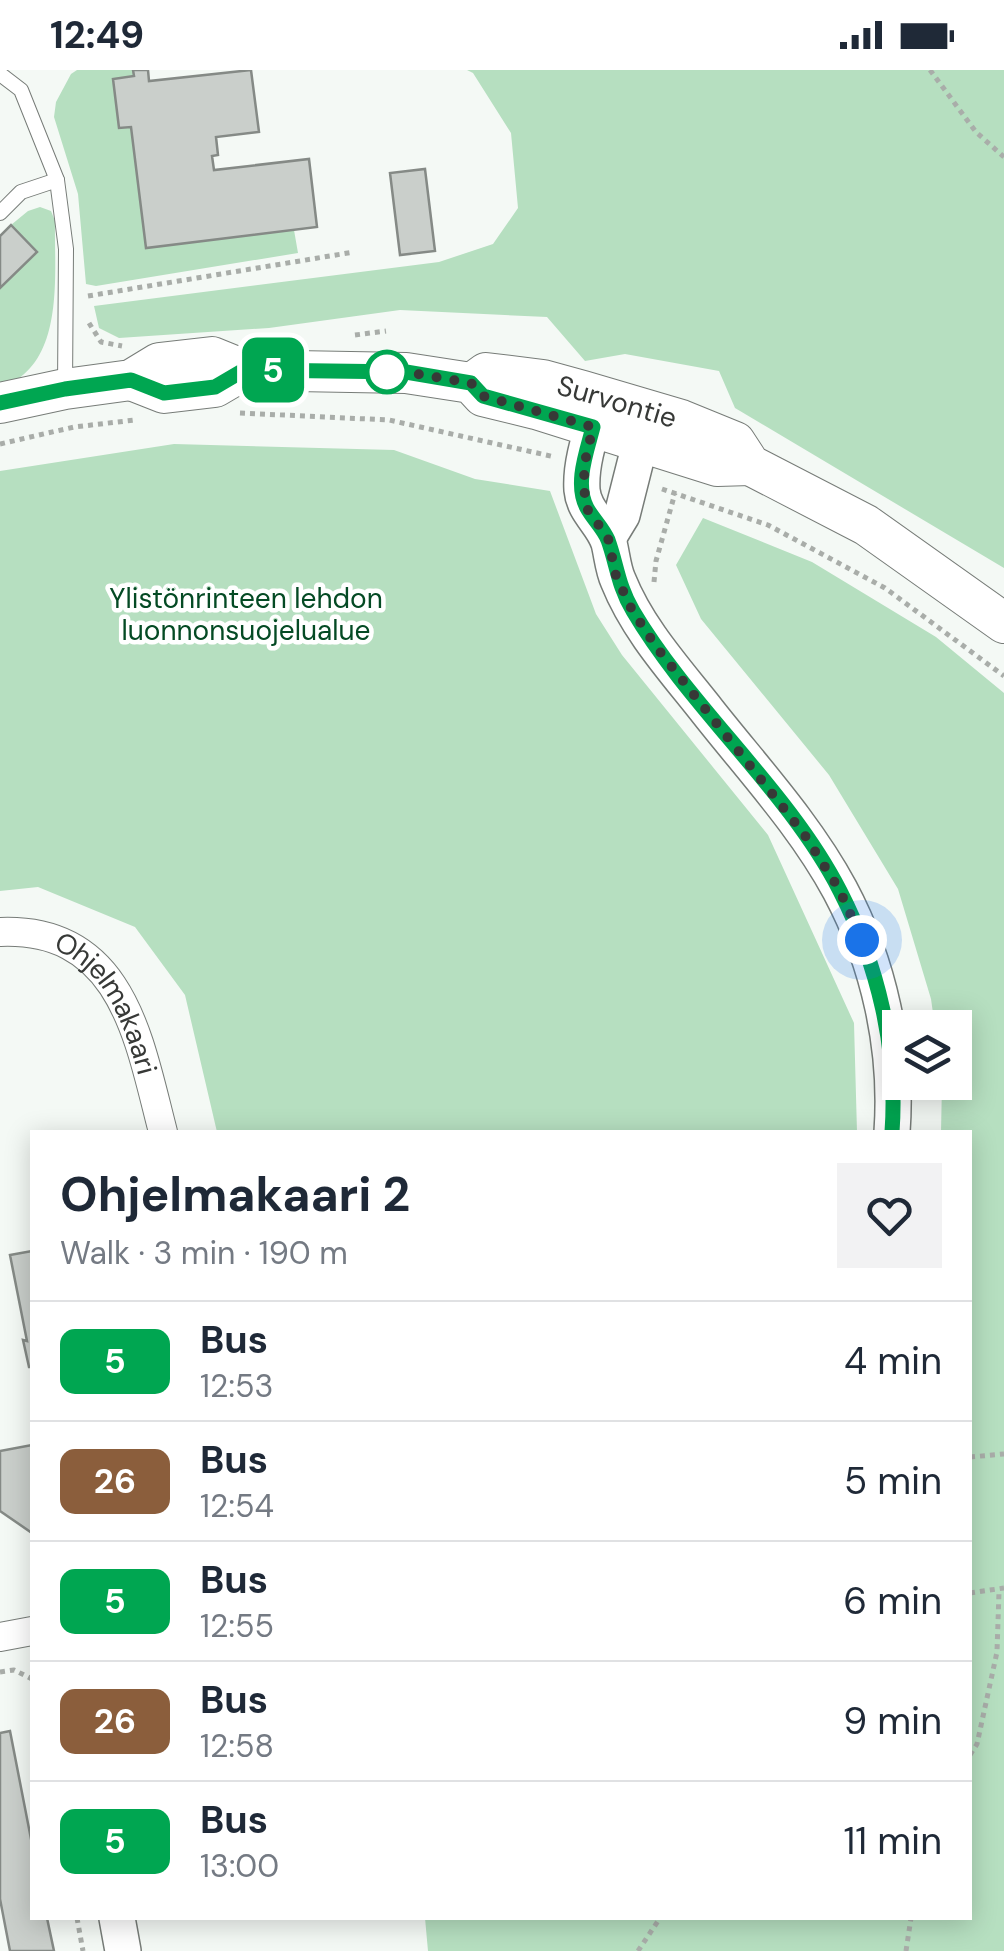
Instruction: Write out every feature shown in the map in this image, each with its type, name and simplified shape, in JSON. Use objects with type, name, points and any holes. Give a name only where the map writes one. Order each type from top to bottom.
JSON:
[{"type":"main road","name":"Survontie","points":[[0,403],[131,380],[159,362],[212,357],[244,370],[406,372],[471,383],[483,396],[597,412],[645,426],[717,466],[750,465],[866,526],[1004,623]]},
{"type":"street","points":[[597,412],[584,466],[585,506],[608,538],[616,576],[657,648],[804,834],[839,889],[862,940],[884,1009],[892,1065],[892,1130]]},
{"type":"street","points":[[608,538],[622,514],[645,426]]},
{"type":"street","name":"Ohjelmakaari","points":[[0,932],[36,932],[70,947],[97,967],[118,991],[134,1023],[162,1130]]},
{"type":"street","points":[[0,1637],[30,1631]]},
{"type":"street","points":[[117,1920],[123,1951]]},
{"type":"lane","points":[[0,74],[20,90],[57,180],[66,250],[65,389]]},
{"type":"lane","points":[[0,213],[21,192],[57,180]]},
{"type":"path","points":[[930,70],[976,132],[1004,157]]},
{"type":"path","points":[[85,296],[354,252]]},
{"type":"path","points":[[240,414],[388,420],[526,448],[584,466]]},
{"type":"path","points":[[0,444],[74,426],[144,419]]},
{"type":"path","points":[[631,480],[768,525],[884,588],[1004,676]]},
{"type":"path","points":[[654,582],[675,492]]},
{"type":"path","points":[[972,1457],[1004,1454]]},
{"type":"path","points":[[972,1593],[1001,1590],[997,1652],[972,1753]]},
{"type":"path","points":[[0,1672],[14,1670],[30,1678]]},
{"type":"path","points":[[77,1920],[84,1951]]},
{"type":"path","points":[[638,1951],[659,1920]]},
{"type":"path","points":[[906,1951],[911,1920]]},
{"type":"green space","points":[[77,70],[133,70],[134,76],[113,79],[131,127],[146,247],[294,230],[298,253],[96,286],[86,284],[78,194],[54,117],[56,102]]},
{"type":"green space","points":[[467,70],[1004,70],[1004,568],[735,408],[719,371],[625,354],[585,361],[547,317],[400,310],[269,328],[119,338],[99,328],[94,306],[439,262],[493,244],[518,208],[511,133],[473,73]]},
{"type":"green space","points":[[40,207],[51,211],[55,221],[52,317],[36,360],[21,377],[0,388],[0,288],[36,252],[11,225]]},
{"type":"green space","name":"Ylistönrinteen lehdon luonnonsuojelualue","points":[[174,444],[394,450],[475,479],[550,491],[596,614],[622,655],[768,835],[854,1023],[857,1130],[217,1130],[185,995],[135,927],[38,887],[0,891],[0,471]]},
{"type":"green space","points":[[703,518],[812,562],[936,637],[1004,693],[1004,1951],[428,1951],[425,1920],[972,1920],[972,1130],[941,1130],[942,1100],[972,1100],[972,1010],[933,1010],[898,889],[829,775],[701,619],[676,565]]},
{"type":"building","points":[[133,70],[148,70],[149,81],[251,70],[259,132],[216,137],[218,155],[212,156],[214,170],[309,159],[317,227],[146,248],[131,127],[119,128],[113,79],[134,76]]},
{"type":"building","points":[[425,169],[435,251],[400,255],[390,173]]},
{"type":"building","points":[[11,225],[37,252],[0,288],[0,236]]},
{"type":"building","points":[[30,1251],[30,1367],[23,1340],[27,1341],[10,1255]]},
{"type":"building","points":[[30,1445],[30,1532],[0,1511],[0,1451]]},
{"type":"building","points":[[10,1731],[30,1834],[30,1920],[47,1920],[54,1951],[10,1951],[0,1899],[0,1733]]},
{"type":"bus line","name":"5","points":[[0,403],[131,380],[164,393],[215,387],[244,370],[406,372],[471,383],[483,396],[593,427],[584,466],[585,506],[608,538],[616,576],[632,610],[657,648],[804,834],[839,889],[862,940],[884,1009],[892,1065],[892,1130]]},
{"type":"route","points":[[387,372],[376,372],[406,372],[471,383],[483,396],[593,427],[584,466],[585,506],[608,538],[616,576],[632,610],[657,648],[804,834],[839,889],[862,940]]}]
